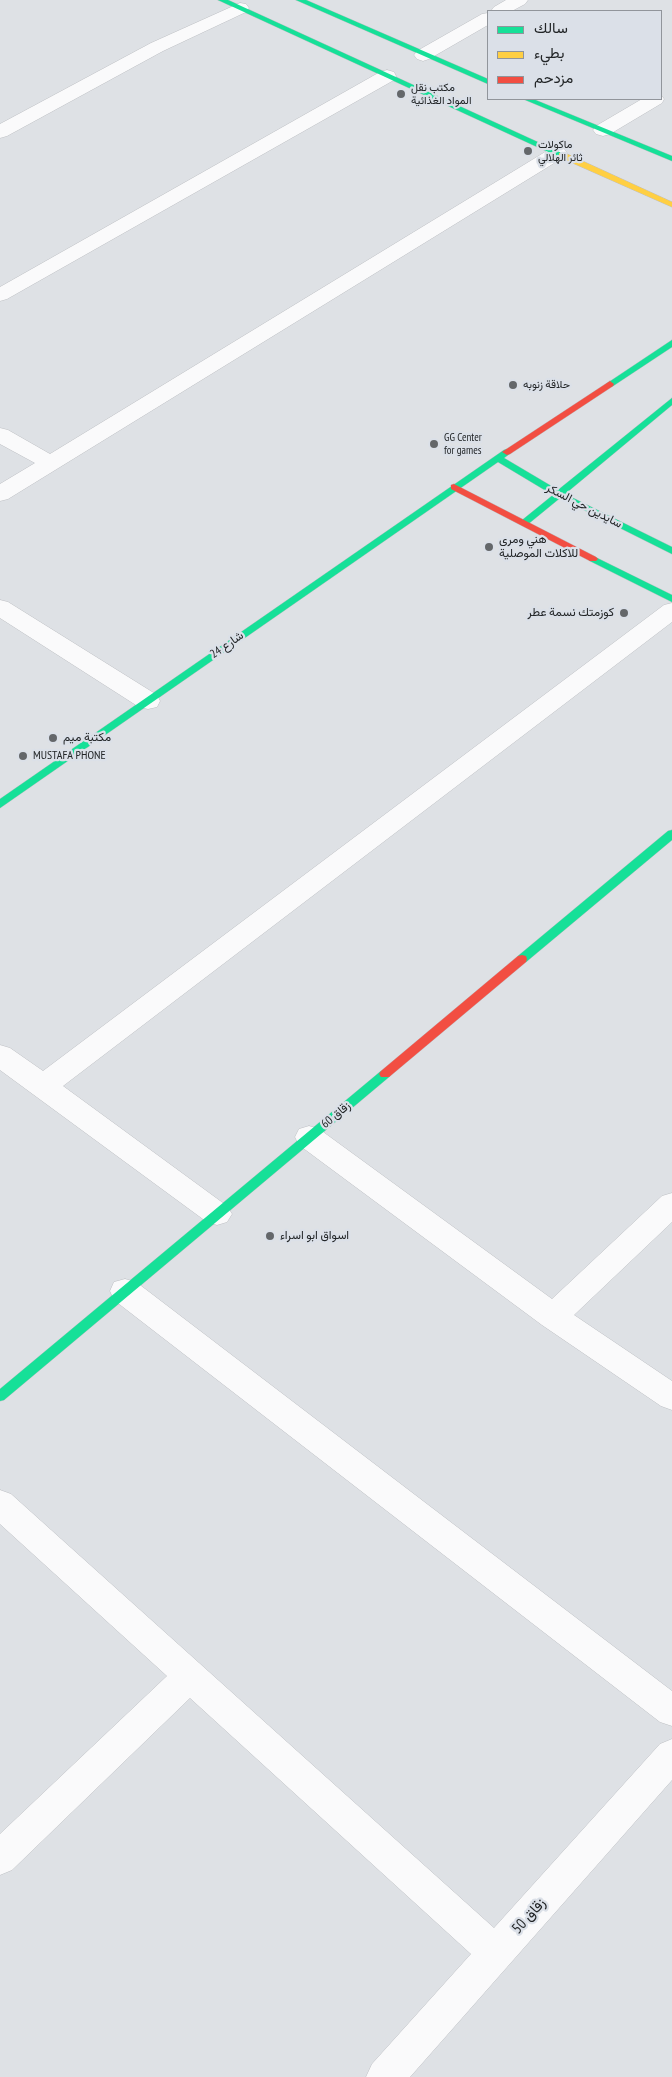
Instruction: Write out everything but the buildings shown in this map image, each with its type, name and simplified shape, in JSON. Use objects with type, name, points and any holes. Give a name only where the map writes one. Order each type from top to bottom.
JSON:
[{"type":"street","points":[[222,0],[672,205]]},
{"type":"street","points":[[300,0],[487,82]]},
{"type":"street","points":[[502,10],[519,0]]},
{"type":"street","points":[[0,132],[157,47],[240,8]]},
{"type":"street","points":[[423,55],[487,19]]},
{"type":"street","points":[[0,294],[388,76]]},
{"type":"street","points":[[530,100],[672,159]]},
{"type":"street","points":[[603,130],[653,100]]},
{"type":"street","points":[[0,494],[557,153]]},
{"type":"street","name":"شارع 24","points":[[0,804],[454,487],[672,343]]},
{"type":"street","points":[[524,523],[672,401]]},
{"type":"street","points":[[0,435],[51,463]]},
{"type":"street","name":"سايدين حي السكر","points":[[498,458],[558,494],[672,551]]},
{"type":"street","points":[[454,487],[672,599]]},
{"type":"street","points":[[0,607],[148,701]]},
{"type":"street","points":[[43,1086],[672,610]]},
{"type":"street","name":"زقاق 60","points":[[0,1396],[672,834]]},
{"type":"street","points":[[0,1055],[217,1214]]},
{"type":"street","points":[[309,1138],[552,1316],[672,1397]]},
{"type":"street","points":[[552,1316],[672,1204]]},
{"type":"street","points":[[125,1292],[672,1711]]},
{"type":"street","points":[[0,1504],[496,1953]]},
{"type":"street","points":[[0,1858],[190,1676]]},
{"type":"street","name":"زقاق 50","points":[[385,2077],[672,1755]]},
{"type":"traffic: fast","points":[[222,0],[562,155]]},
{"type":"traffic: fast","points":[[300,0],[487,82]]},
{"type":"traffic: fast","points":[[529,100],[672,159]]},
{"type":"traffic: fast","points":[[610,384],[672,343]]},
{"type":"traffic: fast","points":[[524,523],[672,401]]},
{"type":"traffic: fast","points":[[0,804],[507,452]]},
{"type":"traffic: fast","points":[[498,458],[558,494],[672,551]]},
{"type":"traffic: fast","points":[[593,559],[672,599]]},
{"type":"traffic: fast","points":[[522,959],[672,834]]},
{"type":"traffic: fast","points":[[0,1396],[385,1074]]},
{"type":"traffic: slow","points":[[562,155],[672,205]]},
{"type":"traffic: jam","points":[[507,452],[610,384]]},
{"type":"traffic: jam","points":[[454,487],[593,559]]},
{"type":"traffic: jam","points":[[385,1074],[522,959]]},
{"type":"place","name":"مكتب نقل المواد الغذائية","points":[[401,94]]},
{"type":"place","name":"ماكولات ثائر الهلالي","points":[[528,151]]},
{"type":"place","name":"حلاقة زنوبه","points":[[513,385]]},
{"type":"place","name":"GG Center for games","points":[[434,444]]},
{"type":"place","name":"هني ومري للاكلات الموصلية","points":[[489,547]]},
{"type":"place","name":"كوزمتك نسمة عطر","points":[[624,613]]},
{"type":"place","name":"مكتبة ميم","points":[[53,738]]},
{"type":"place","name":"MUSTAFA PHONE","points":[[23,756]]},
{"type":"place","name":"اسواق ابو اسراء","points":[[270,1236]]}]
